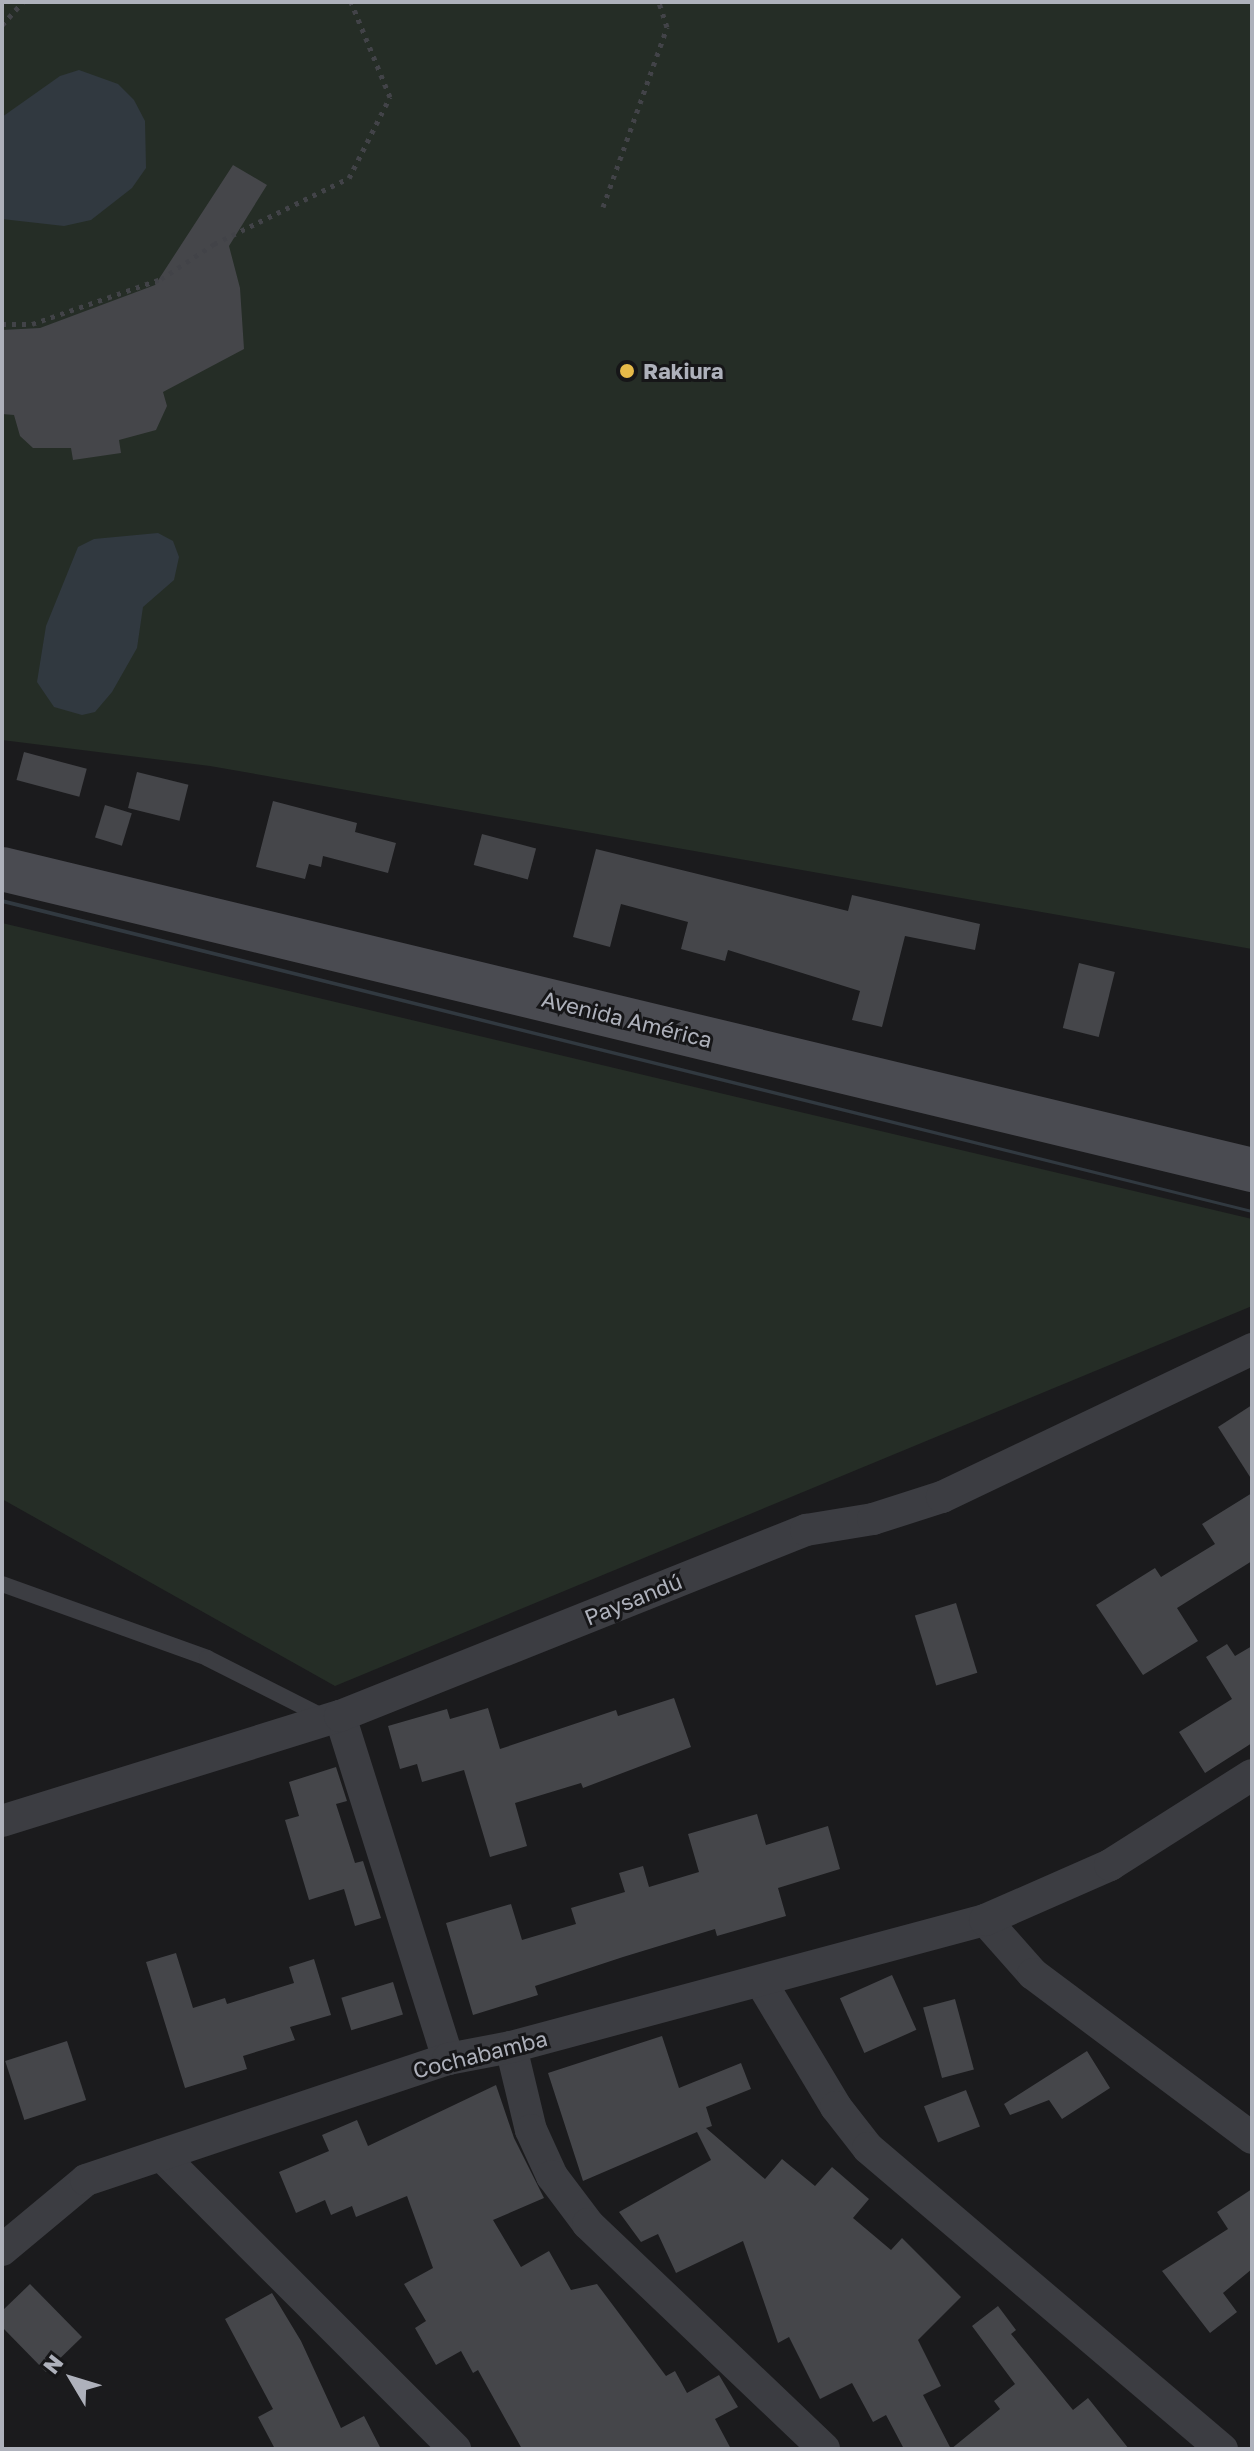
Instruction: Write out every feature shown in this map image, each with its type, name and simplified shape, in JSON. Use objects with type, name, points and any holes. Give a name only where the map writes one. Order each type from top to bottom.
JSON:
[{"type":"main road","name":"Avenida América","points":[[2,869],[1252,1170]]},
{"type":"street","name":"Paysandú","points":[[2,1821],[335,1718],[806,1530],[873,1519],[942,1497],[1252,1349]]},
{"type":"street","points":[[335,1718],[448,2059]]},
{"type":"street","name":"Cochabamba","points":[[2,2250],[86,2180],[448,2059],[511,2047],[985,1920],[1110,1865],[1252,1775]]},
{"type":"street","points":[[985,1920],[1033,1974],[1252,2138]]},
{"type":"street","points":[[761,1982],[836,2107],[868,2148],[1222,2449]]},
{"type":"street","points":[[511,2047],[531,2130],[552,2176],[588,2224],[824,2449]]},
{"type":"street","points":[[161,2155],[455,2449]]},
{"type":"lane","points":[[2,1584],[207,1658],[335,1718]]},
{"type":"path","points":[[2,324],[32,324],[161,279],[214,244],[349,178],[390,97],[351,2]]},
{"type":"path","points":[[603,207],[667,27],[659,2]]},
{"type":"path","points":[[2,25],[19,3]]},
{"type":"shaded area","name":"Rakiura","points":[[2,2],[1252,2],[1252,949],[210,766],[2,740]]},
{"type":"shaded area","points":[[79,70],[118,84],[134,100],[145,121],[146,168],[132,188],[91,220],[64,226],[2,219],[2,117],[60,76]]},
{"type":"shaded area","points":[[158,533],[173,541],[179,557],[174,580],[143,607],[137,648],[112,692],[95,712],[82,715],[54,707],[37,682],[46,626],[78,547],[94,539]]},
{"type":"shaded area","points":[[2,899],[1252,1210],[1252,1213],[2,903]]},
{"type":"shaded area","points":[[2,923],[1252,1219],[1252,1306],[335,1686],[2,1499]]},
{"type":"building","points":[[233,165],[267,185],[229,246],[240,288],[244,349],[163,392],[167,406],[156,430],[119,440],[121,453],[73,460],[71,448],[33,448],[20,436],[14,415],[2,414],[2,330],[40,328],[155,285]]},
{"type":"building","points":[[24,752],[87,769],[79,797],[16,780]]},
{"type":"building","points":[[137,772],[188,785],[179,821],[128,808]]},
{"type":"building","points":[[273,801],[357,823],[355,832],[396,843],[388,873],[323,856],[321,867],[309,864],[305,879],[256,867]]},
{"type":"building","points":[[105,805],[132,813],[122,846],[95,838]]},
{"type":"building","points":[[482,834],[536,848],[528,879],[474,865]]},
{"type":"building","points":[[596,849],[848,911],[852,895],[980,924],[975,950],[905,936],[882,1027],[852,1020],[860,991],[728,950],[725,961],[681,949],[688,922],[621,904],[610,947],[573,937]]},
{"type":"building","points":[[1079,963],[1115,972],[1099,1037],[1063,1028]]},
{"type":"building","points":[[1252,1405],[1252,1480],[1218,1427]]},
{"type":"building","points":[[1252,1493],[1252,1561],[1177,1608],[1198,1641],[1143,1675],[1096,1605],[1155,1568],[1161,1577],[1215,1544],[1202,1524]]},
{"type":"building","points":[[956,1603],[977,1673],[936,1685],[915,1616]]},
{"type":"building","points":[[1227,1644],[1235,1656],[1252,1646],[1252,1743],[1205,1773],[1179,1732],[1232,1699],[1206,1657]]},
{"type":"building","points":[[674,1698],[691,1747],[583,1788],[581,1783],[515,1803],[527,1846],[490,1857],[464,1770],[422,1782],[417,1764],[400,1769],[388,1726],[447,1709],[450,1719],[488,1708],[500,1749],[616,1710],[618,1716]]},
{"type":"building","points":[[336,1767],[347,1801],[336,1804],[355,1863],[363,1861],[381,1918],[355,1926],[344,1889],[309,1900],[285,1820],[299,1816],[289,1782]]},
{"type":"building","points":[[757,1814],[766,1845],[828,1826],[840,1869],[778,1888],[786,1916],[717,1936],[715,1929],[623,1957],[535,1986],[538,1995],[473,2015],[446,1923],[511,1904],[522,1940],[576,1924],[571,1908],[625,1892],[619,1873],[643,1866],[649,1887],[699,1872],[688,1834]]},
{"type":"building","points":[[176,1953],[193,2008],[225,1998],[227,2004],[294,1983],[289,1967],[314,1959],[331,2015],[290,2027],[295,2040],[243,2056],[247,2069],[185,2088],[146,1962]]},
{"type":"building","points":[[892,1975],[916,2030],[864,2053],[840,1998]]},
{"type":"building","points":[[393,1982],[403,2015],[351,2030],[341,1998]]},
{"type":"building","points":[[955,1999],[974,2070],[942,2078],[923,2008]]},
{"type":"building","points":[[662,2036],[679,2088],[741,2063],[751,2089],[706,2107],[712,2126],[706,2128],[765,2179],[782,2159],[815,2186],[832,2167],[869,2199],[853,2218],[891,2250],[902,2238],[961,2297],[918,2340],[941,2386],[923,2395],[951,2449],[904,2449],[886,2415],[873,2422],[852,2383],[820,2399],[789,2337],[778,2343],[743,2241],[676,2273],[658,2234],[641,2242],[619,2212],[711,2160],[697,2132],[583,2181],[548,2073]]},
{"type":"building","points":[[67,2041],[86,2100],[24,2120],[5,2061]]},
{"type":"building","points":[[1087,2051],[1110,2088],[1062,2119],[1049,2100],[1010,2115],[1004,2104]]},
{"type":"building","points":[[496,2085],[514,2138],[544,2198],[493,2220],[521,2267],[549,2251],[571,2290],[597,2284],[666,2376],[675,2371],[687,2393],[719,2375],[738,2407],[715,2419],[731,2449],[522,2449],[478,2370],[473,2373],[461,2351],[436,2365],[415,2328],[426,2321],[404,2284],[433,2268],[407,2196],[356,2217],[352,2206],[331,2215],[325,2200],[296,2213],[279,2172],[329,2151],[322,2135],[357,2120],[368,2146]]},
{"type":"building","points":[[966,2090],[980,2126],[938,2143],[924,2106]]},
{"type":"building","points":[[1252,2189],[1252,2269],[1223,2293],[1237,2312],[1210,2333],[1162,2271],[1228,2229],[1217,2212]]},
{"type":"building","points":[[30,2284],[82,2337],[46,2372],[2,2327],[2,2311]]},
{"type":"building","points":[[272,2293],[301,2341],[341,2428],[364,2416],[381,2449],[275,2449],[258,2417],[273,2409],[225,2319]]},
{"type":"building","points":[[998,2306],[1016,2330],[1011,2334],[1073,2410],[1088,2398],[1129,2449],[951,2449],[1000,2409],[994,2401],[1015,2384],[972,2326]]},
{"type":"place","name":"Rakiura","points":[[627,371]]}]
